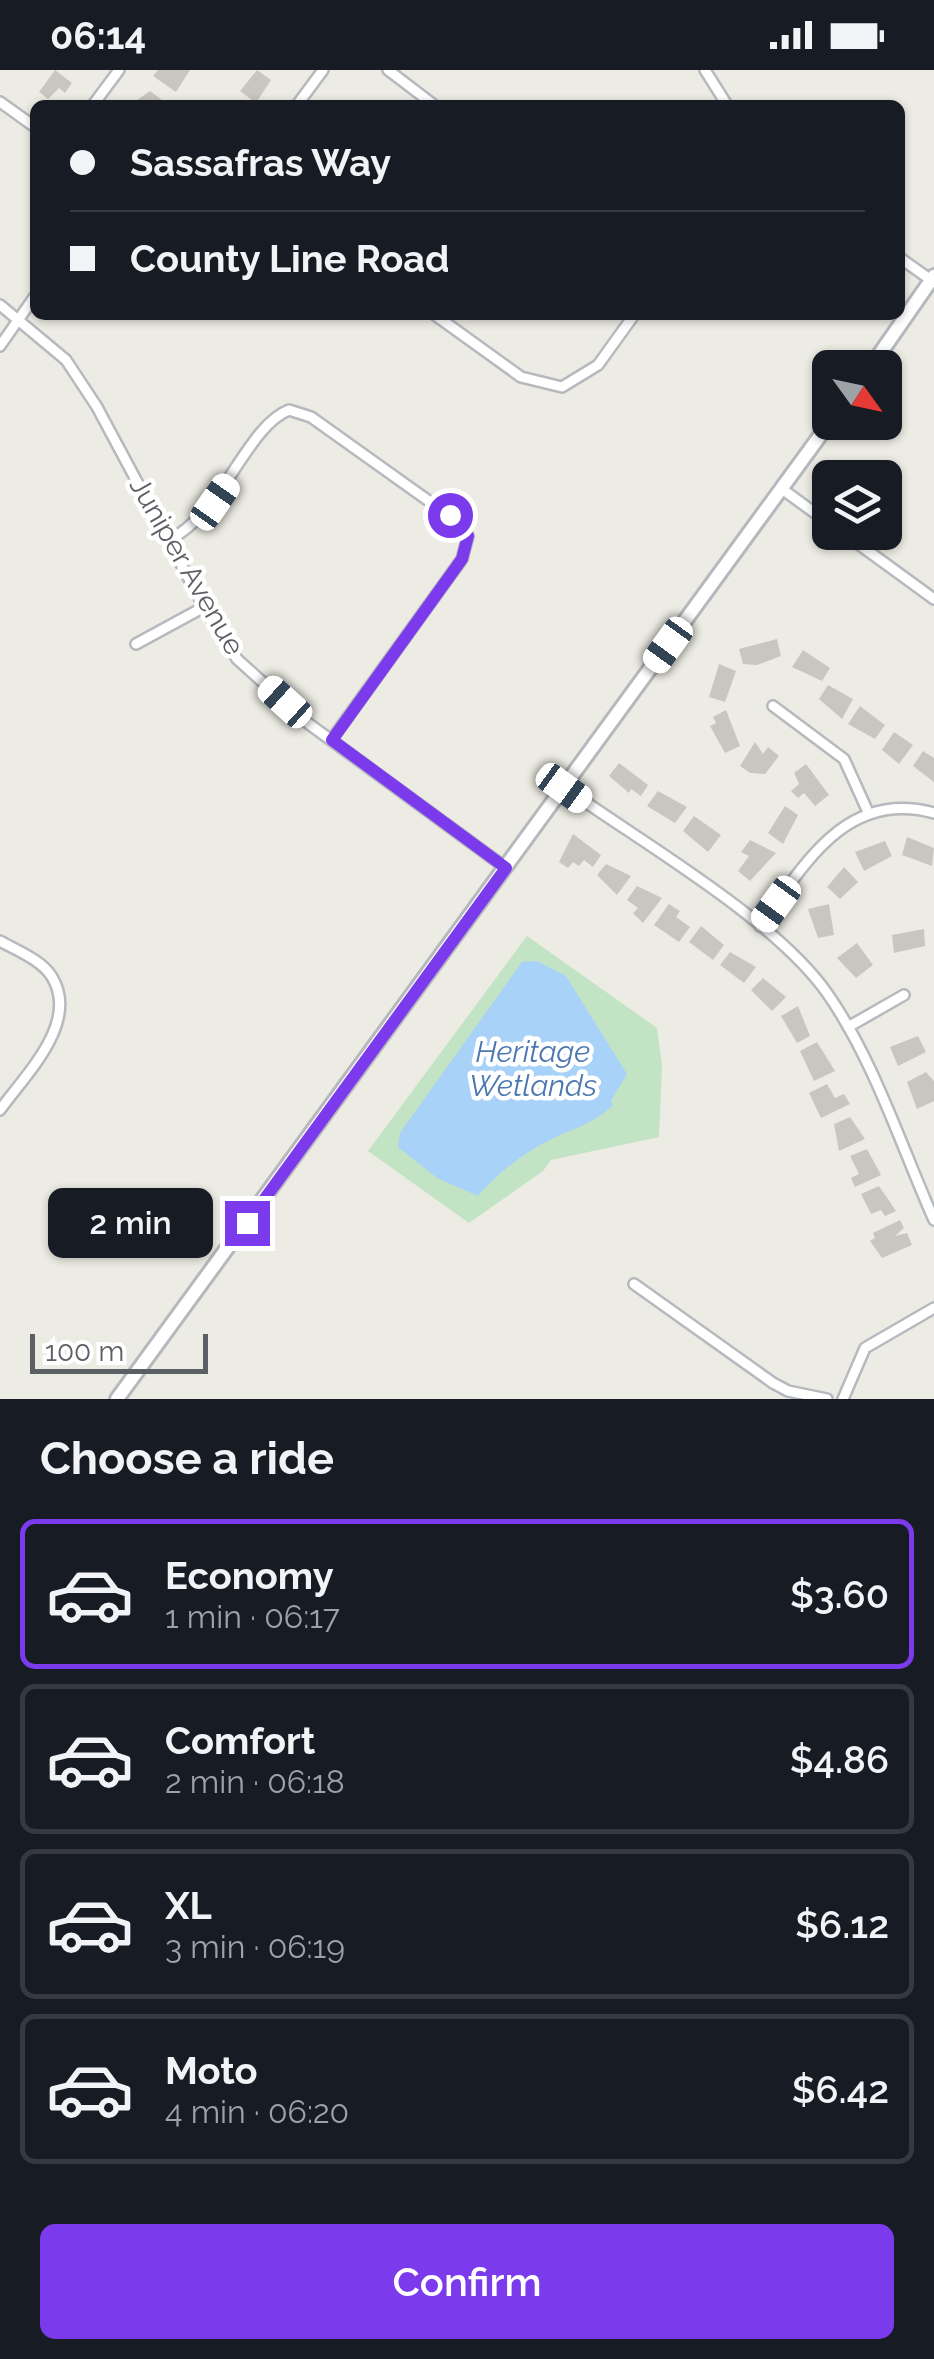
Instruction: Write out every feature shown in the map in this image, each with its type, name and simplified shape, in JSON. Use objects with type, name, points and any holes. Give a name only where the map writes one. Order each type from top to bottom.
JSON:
[{"type":"main road","points":[[905,317],[932,278]]},
{"type":"main road","points":[[882,350],[903,320]]},
{"type":"main road","points":[[117,1399],[817,440]]},
{"type":"street","points":[[97,100],[119,70]]},
{"type":"street","points":[[301,100],[322,70]]},
{"type":"street","points":[[388,70],[427,100]]},
{"type":"street","points":[[705,70],[725,100]]},
{"type":"street","points":[[0,102],[30,123]]},
{"type":"street","points":[[905,261],[932,278]]},
{"type":"street","points":[[0,346],[30,303]]},
{"type":"street","name":"Juniper Avenue","points":[[0,305],[66,360],[204,607],[238,659],[332,740],[506,868]]},
{"type":"street","points":[[442,320],[521,377],[534,384],[562,387],[598,365],[630,320]]},
{"type":"street","points":[[169,540],[187,532],[215,502],[270,422],[289,410],[312,417],[450,515],[468,536],[462,559],[332,740]]},
{"type":"street","points":[[782,489],[812,511]]},
{"type":"street","points":[[867,550],[934,599]]},
{"type":"street","points":[[136,644],[204,607]]},
{"type":"street","points":[[774,706],[844,758],[868,812]]},
{"type":"street","points":[[564,788],[760,926],[806,967],[848,1027],[934,1220]]},
{"type":"street","points":[[760,926],[826,838],[868,812],[911,808],[934,813]]},
{"type":"street","points":[[0,941],[52,976],[60,1002],[59,1021],[51,1038],[0,1110]]},
{"type":"street","points":[[848,1027],[904,995]]},
{"type":"street","points":[[922,1195],[934,1190]]},
{"type":"street","points":[[634,1284],[788,1392],[827,1399]]},
{"type":"street","points":[[843,1399],[864,1348],[934,1308]]},
{"type":"green space","name":"Heritage Wetlands","points":[[527,936],[657,1028],[662,1066],[659,1137],[551,1160],[543,1171],[469,1223],[368,1151]]},
{"type":"water","name":"Heritage Wetlands","points":[[537,961],[566,976],[627,1074],[611,1101],[613,1105],[606,1111],[521,1157],[478,1196],[437,1178],[398,1147],[400,1133],[522,962]]},
{"type":"building","points":[[55,70],[72,83],[65,93],[59,88],[48,99],[39,92]]},
{"type":"building","points":[[158,70],[190,70],[176,92],[153,76]]},
{"type":"building","points":[[257,70],[271,80],[258,100],[240,91]]},
{"type":"building","points":[[150,91],[162,100],[137,100]]},
{"type":"building","points":[[777,639],[781,656],[757,665],[743,664],[739,649]]},
{"type":"building","points":[[803,650],[830,668],[822,681],[792,667]]},
{"type":"building","points":[[719,664],[736,671],[725,702],[709,697]]},
{"type":"building","points":[[828,685],[853,699],[842,719],[819,699]]},
{"type":"building","points":[[860,706],[885,725],[875,739],[848,724]]},
{"type":"building","points":[[726,710],[740,746],[725,753],[710,726],[716,723],[713,717]]},
{"type":"building","points":[[894,732],[913,745],[899,764],[882,750]]},
{"type":"building","points":[[755,742],[763,754],[768,747],[779,756],[765,774],[750,773],[740,766]]},
{"type":"building","points":[[923,751],[934,758],[934,782],[913,766]]},
{"type":"building","points":[[619,763],[648,785],[641,796],[631,789],[629,793],[609,776]]},
{"type":"building","points":[[806,764],[829,795],[815,806],[804,793],[798,798],[791,791],[799,784],[794,773]]},
{"type":"building","points":[[658,791],[687,807],[675,823],[647,806]]},
{"type":"building","points":[[785,806],[798,815],[783,844],[768,833]]},
{"type":"building","points":[[694,816],[721,835],[708,852],[683,831]]},
{"type":"building","points":[[573,834],[601,855],[593,867],[584,860],[579,866],[573,862],[568,868],[559,862]]},
{"type":"building","points":[[907,837],[934,848],[932,866],[902,855]]},
{"type":"building","points":[[750,840],[776,853],[750,881],[738,871],[749,856],[741,852]]},
{"type":"building","points":[[885,841],[892,856],[864,871],[855,852]]},
{"type":"building","points":[[606,864],[631,876],[617,895],[597,875]]},
{"type":"building","points":[[844,867],[858,882],[840,899],[827,887]]},
{"type":"building","points":[[637,886],[662,898],[643,923],[633,913],[638,908],[627,900]]},
{"type":"building","points":[[669,904],[680,911],[676,917],[690,927],[679,942],[654,925]]},
{"type":"building","points":[[829,904],[834,935],[818,938],[808,909]]},
{"type":"building","points":[[701,926],[724,945],[713,960],[689,942]]},
{"type":"building","points":[[924,929],[925,946],[894,953],[892,935]]},
{"type":"building","points":[[857,943],[873,965],[856,978],[837,958]]},
{"type":"building","points":[[730,952],[756,967],[744,983],[720,965]]},
{"type":"building","points":[[763,978],[786,997],[772,1011],[751,990]]},
{"type":"building","points":[[798,1006],[810,1036],[797,1043],[781,1016]]},
{"type":"building","points":[[918,1036],[926,1052],[898,1066],[890,1047]]},
{"type":"building","points":[[817,1042],[835,1071],[814,1081],[800,1051]]},
{"type":"building","points":[[926,1072],[934,1081],[934,1101],[917,1109],[907,1082]]},
{"type":"building","points":[[827,1084],[835,1098],[844,1094],[850,1104],[821,1118],[809,1093]]},
{"type":"building","points":[[850,1117],[865,1139],[839,1151],[834,1124]]},
{"type":"building","points":[[867,1149],[881,1175],[855,1187],[851,1178],[859,1174],[850,1156]]},
{"type":"building","points":[[879,1186],[896,1211],[885,1216],[881,1210],[871,1214],[861,1194]]},
{"type":"building","points":[[900,1220],[904,1228],[895,1236],[907,1233],[912,1245],[882,1258],[870,1241],[875,1238],[873,1233]]},
{"type":"route","points":[[247,1223],[506,868],[332,740],[468,548],[468,536],[450,515]]}]
